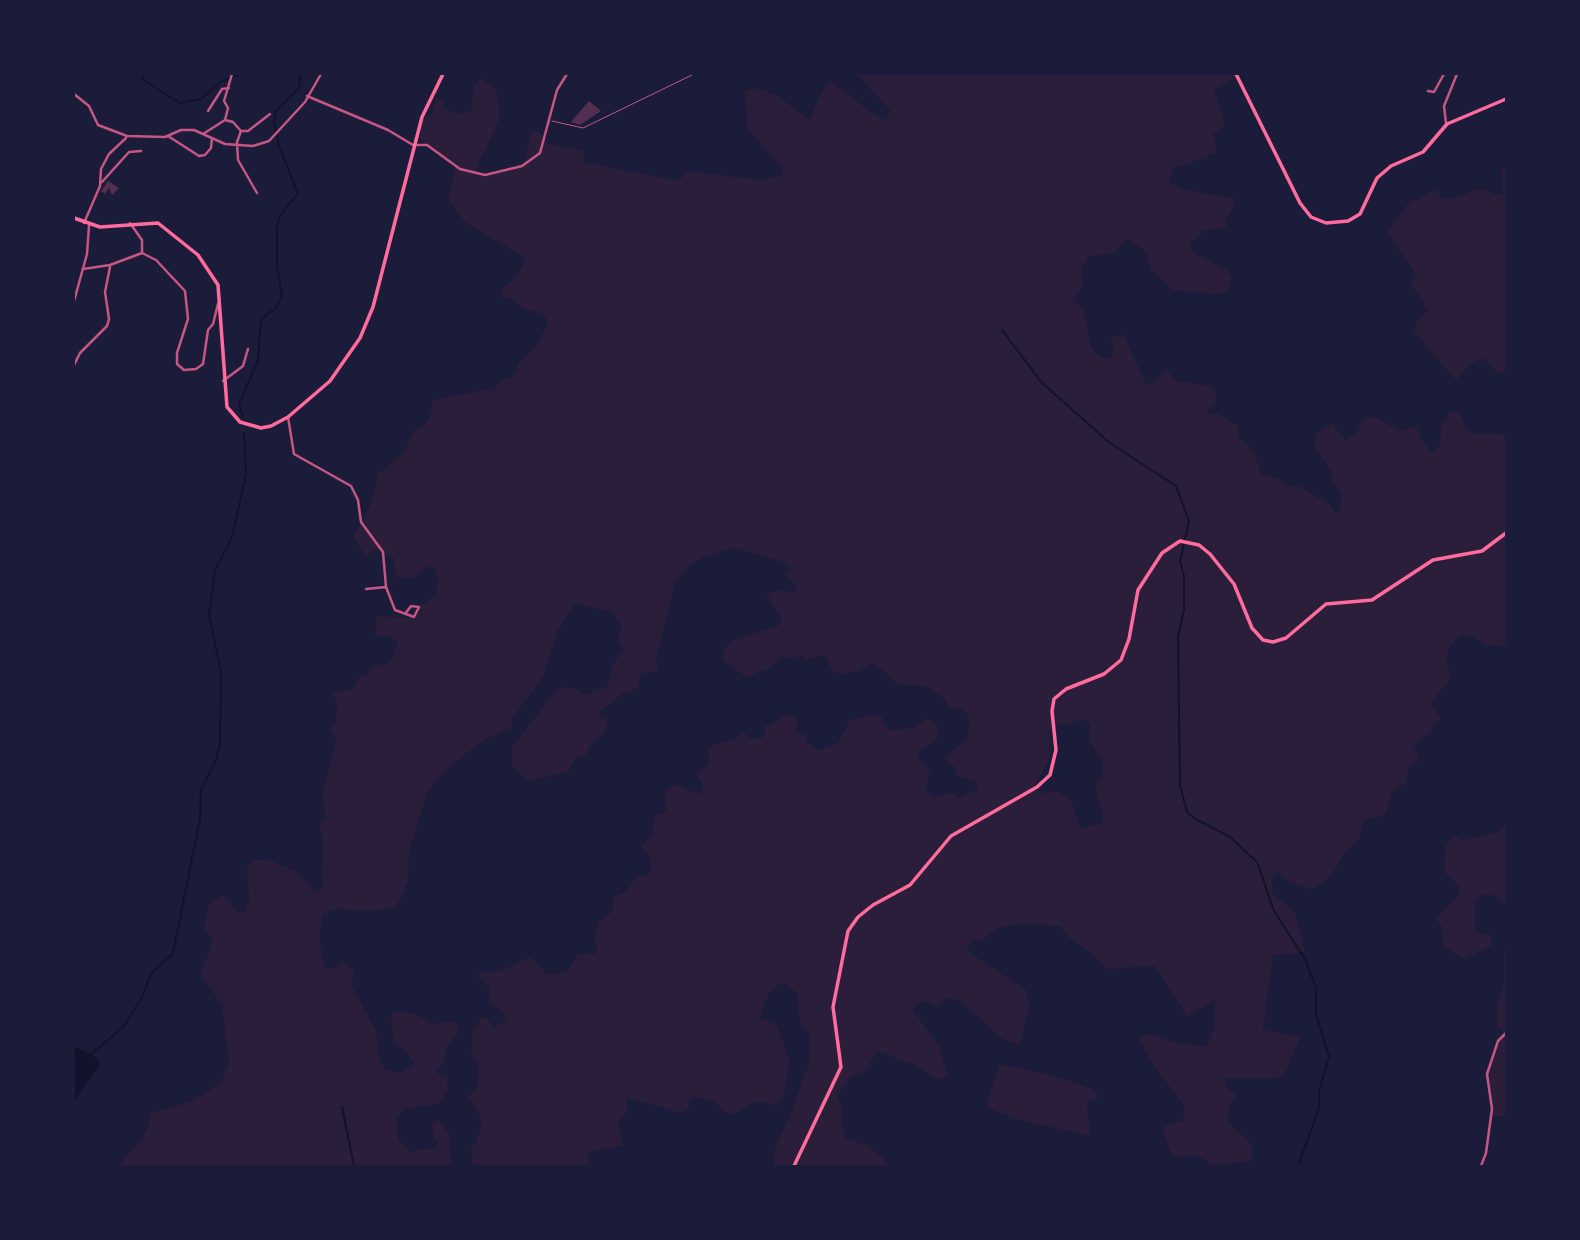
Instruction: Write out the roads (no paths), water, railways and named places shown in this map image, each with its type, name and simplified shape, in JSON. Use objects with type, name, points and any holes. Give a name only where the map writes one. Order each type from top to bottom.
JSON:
[{"type":"main road","points":[[74,218],[89,226],[158,223],[183,241],[214,276],[224,338],[223,381],[227,407],[240,422],[261,428],[271,426],[288,417],[330,381],[366,326],[413,145],[422,117],[443,74]]},
{"type":"main road","points":[[1236,74],[1300,202],[1311,217],[1326,223],[1348,221],[1360,214],[1377,178],[1391,166],[1423,152],[1447,124],[1507,99]]},
{"type":"main road","points":[[794,1167],[841,1067],[832,1007],[848,931],[873,905],[910,885],[951,836],[1037,787],[1050,775],[1056,750],[1052,711],[1054,699],[1066,689],[1104,674],[1121,660],[1129,639],[1138,590],[1162,553],[1180,541],[1199,545],[1210,554],[1234,584],[1252,628],[1263,640],[1273,642],[1286,638],[1325,604],[1373,600],[1433,560],[1482,551],[1507,533]]},
{"type":"street","points":[[204,134],[225,120],[228,108],[223,101],[232,74]]},
{"type":"street","points":[[74,94],[89,106],[98,125],[127,136],[168,136],[181,130],[204,134],[237,147],[253,146],[269,141],[307,96],[321,74]]},
{"type":"street","points":[[307,96],[388,130],[413,145],[427,145],[460,169],[485,175],[534,160],[540,153],[557,90],[567,74]]},
{"type":"street","points":[[1428,91],[1434,92],[1444,74]]},
{"type":"street","points":[[1447,124],[1444,120],[1444,106],[1455,74]]},
{"type":"street","points":[[208,111],[222,89],[229,88]]},
{"type":"street","points":[[225,120],[233,122],[241,131],[248,131],[270,114]]},
{"type":"street","points":[[241,131],[237,147],[242,171],[257,193]]},
{"type":"street","points":[[84,223],[100,184],[101,169],[109,154],[127,136]]},
{"type":"street","points":[[168,136],[199,156],[205,155],[211,148],[212,138]]},
{"type":"street","points":[[100,184],[129,152],[141,151]]},
{"type":"street","points":[[131,223],[142,240],[142,253]]},
{"type":"street","points":[[74,301],[83,269],[89,226]]},
{"type":"street","points":[[83,269],[110,265],[142,253],[156,260],[185,290],[188,319],[177,353],[177,364],[184,370],[196,369],[203,364],[208,330],[213,324],[220,301]]},
{"type":"street","points":[[74,365],[80,353],[107,326],[109,319],[105,292],[110,265]]},
{"type":"street","points":[[223,381],[243,366],[248,349]]},
{"type":"street","points":[[288,417],[294,454],[351,486],[358,500],[361,522],[383,552],[386,587],[395,610],[405,614]]},
{"type":"street","points":[[366,589],[386,587]]},
{"type":"street","points":[[1481,1167],[1487,1148],[1492,1109],[1487,1074],[1498,1041],[1507,1033]]},
{"type":"lane","points":[[549,121],[583,128],[694,74]]},
{"type":"waterway","points":[[141,74],[145,81],[180,103],[201,99],[221,82],[240,74]]},
{"type":"waterway","points":[[243,417],[239,404],[258,360],[261,319],[276,308],[282,296],[277,265],[277,226],[280,216],[298,193],[280,149],[274,123],[276,111],[299,88],[301,74]]},
{"type":"waterway","points":[[1002,330],[1042,383],[1110,443],[1176,486],[1189,521],[1180,561],[1184,576],[1184,610],[1178,637],[1180,785],[1187,812],[1230,837],[1257,862],[1274,911],[1305,959],[1316,988],[1316,1014],[1329,1057],[1319,1091],[1319,1108],[1298,1166]]},
{"type":"waterway","points":[[89,1056],[124,1026],[141,999],[152,972],[173,954],[200,819],[201,790],[216,760],[220,743],[221,672],[209,615],[215,570],[232,537],[246,473],[244,433]]},
{"type":"waterway","points":[[342,1107],[354,1166]]}]
